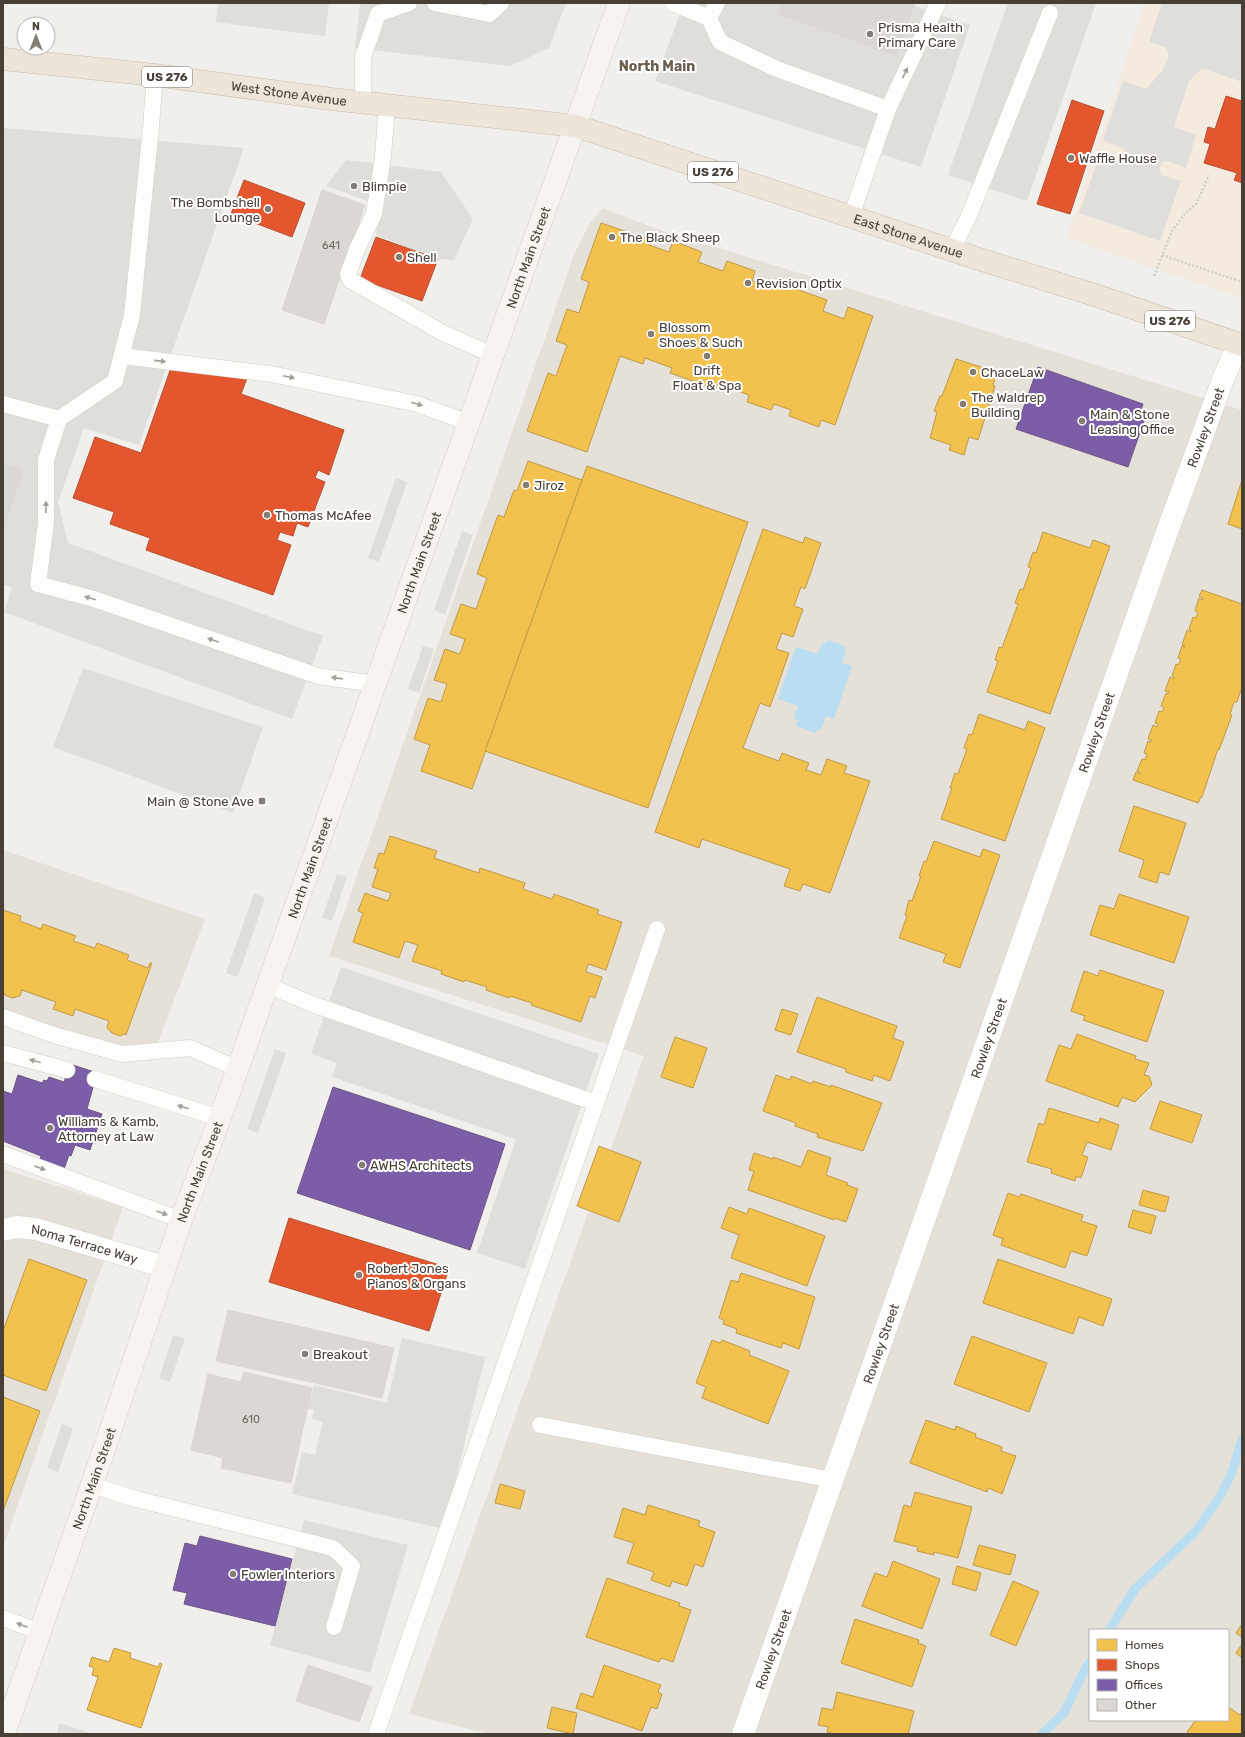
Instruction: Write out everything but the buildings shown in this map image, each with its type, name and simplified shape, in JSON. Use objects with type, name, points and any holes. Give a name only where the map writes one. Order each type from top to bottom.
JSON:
[{"type":"highway","name":"West Stone Avenue","points":[[3,59],[155,75],[331,99],[576,126]]},
{"type":"highway","name":"East Stone Avenue","points":[[576,126],[952,250],[1098,296],[1240,345]]},
{"type":"street","name":"North Main Street","points":[[4,1734],[181,1220],[238,1069],[619,3]]},
{"type":"street","name":"Rowley Street","points":[[743,1734],[1166,536],[1222,382],[1240,345]]},
{"type":"street","name":"Noma Terrace Way","points":[[3,1230],[17,1227],[36,1229],[165,1267]]},
{"type":"lane","points":[[363,102],[363,57],[378,14],[409,3]]},
{"type":"lane","points":[[435,3],[489,14],[501,3]]},
{"type":"lane","points":[[673,3],[709,18],[720,42],[777,69],[888,109]]},
{"type":"lane","points":[[709,18],[717,3]]},
{"type":"lane","points":[[851,217],[888,109],[938,3]]},
{"type":"lane","points":[[952,250],[972,209],[1050,13]]},
{"type":"lane","points":[[155,75],[132,316],[115,381],[59,419],[46,460],[46,523],[38,584],[94,599],[318,676],[375,684]]},
{"type":"lane","points":[[387,104],[383,157],[374,214],[348,274],[350,280],[443,333],[494,355]]},
{"type":"lane","points":[[122,356],[271,374],[417,404],[469,423]]},
{"type":"lane","points":[[3,404],[59,419]]},
{"type":"lane","points":[[376,1734],[657,929]]},
{"type":"lane","points":[[267,985],[312,1004],[596,1103]]},
{"type":"lane","points":[[3,1016],[54,1035],[122,1054],[190,1048],[238,1069]]},
{"type":"lane","points":[[3,1053],[68,1070]]},
{"type":"lane","points":[[95,1079],[220,1118]]},
{"type":"lane","points":[[3,1154],[181,1220]]},
{"type":"lane","points":[[540,1425],[833,1480]]},
{"type":"lane","points":[[91,1485],[136,1499],[333,1548],[352,1566],[334,1627]]},
{"type":"lane","points":[[3,1618],[40,1632]]},
{"type":"path","points":[[1154,276],[1172,231],[1185,214],[1197,203],[1209,176]]},
{"type":"path","points":[[1162,255],[1242,282]]},
{"type":"shaded area","points":[[218,3],[329,3],[325,36],[216,22]]},
{"type":"shaded area","points":[[360,3],[566,3],[549,48],[510,66],[355,48]]},
{"type":"shaded area","points":[[684,3],[783,3],[779,14],[896,55],[914,6],[970,25],[921,167],[655,81]]},
{"type":"shaded area","points":[[1008,3],[1096,3],[1027,201],[948,175]]},
{"type":"shaded area","points":[[1145,3],[1242,3],[1242,298],[1067,238]]},
{"type":"shaded area","points":[[1162,3],[1242,3],[1242,82],[1202,68],[1189,81],[1174,127],[1196,135],[1186,168],[1167,161],[1162,162],[1159,169],[1161,175],[1181,181],[1160,241],[1079,213],[1100,155],[1121,161],[1124,159],[1126,153],[1124,149],[1103,140],[1123,81],[1146,89],[1162,71],[1169,57],[1166,47],[1149,42]]},
{"type":"shaded area","points":[[3,128],[244,148],[139,445],[84,428],[58,502],[68,543],[323,636],[292,719],[4,612],[12,588],[3,584]]},
{"type":"shaded area","points":[[346,160],[441,172],[473,219],[454,260],[438,259],[376,235],[382,203],[368,201],[326,186]]},
{"type":"shaded area","points":[[603,208],[657,229],[1242,410],[1242,1734],[490,1734],[409,1714],[644,1056],[329,956],[574,255],[590,223]]},
{"type":"shaded area","points":[[396,478],[407,482],[379,562],[368,558]]},
{"type":"shaded area","points":[[462,531],[473,535],[445,615],[434,610]]},
{"type":"shaded area","points":[[423,646],[434,649],[419,693],[408,689]]},
{"type":"shaded area","points":[[83,668],[263,727],[233,813],[53,747]]},
{"type":"shaded area","points":[[3,850],[205,919],[151,1061],[3,1026]]},
{"type":"shaded area","points":[[337,874],[347,877],[332,921],[322,918]]},
{"type":"shaded area","points":[[254,893],[265,898],[238,977],[226,973]]},
{"type":"shaded area","points":[[341,967],[599,1054],[525,1269],[477,1253],[516,1139],[332,1077],[337,1063],[311,1054]]},
{"type":"shaded area","points":[[275,1049],[286,1053],[258,1133],[247,1129]]},
{"type":"shaded area","points":[[3,1169],[123,1207],[3,1547]]},
{"type":"shaded area","points":[[173,1335],[185,1338],[170,1382],[159,1378]]},
{"type":"shaded area","points":[[402,1338],[485,1357],[444,1529],[292,1494],[302,1452],[315,1455],[323,1422],[312,1419],[314,1410],[308,1409],[314,1385],[387,1403]]},
{"type":"shaded area","points":[[62,1424],[73,1428],[58,1472],[47,1468]]},
{"type":"shaded area","points":[[304,1520],[408,1545],[370,1673],[270,1645]]},
{"type":"shaded area","points":[[59,1723],[94,1734],[57,1734]]},
{"type":"water","points":[[828,640],[845,646],[844,651],[846,652],[842,663],[852,666],[834,719],[826,716],[821,730],[817,729],[815,733],[796,726],[798,720],[794,719],[798,706],[778,699],[796,647],[818,654],[822,643],[826,644]]},
{"type":"waterway","points":[[1110,1629],[1135,1589],[1196,1531],[1219,1498],[1231,1475],[1242,1439]]},
{"type":"waterway","points":[[1042,1734],[1064,1713],[1089,1663]]},
{"type":"place","name":"Prisma Health Primary Care","points":[[870,34]]},
{"type":"place","name":"Waffle House","points":[[1071,158]]},
{"type":"place","name":"Blimpie","points":[[354,186]]},
{"type":"place","name":"The Bombshell Lounge","points":[[268,209]]},
{"type":"place","name":"The Black Sheep","points":[[612,237]]},
{"type":"place","name":"Shell","points":[[399,257]]},
{"type":"place","name":"Revision Optix","points":[[748,283]]},
{"type":"place","name":"Blossom Shoes & Such","points":[[651,334]]},
{"type":"place","name":"Drift Float & Spa","points":[[707,356]]},
{"type":"place","name":"ChaceLaw","points":[[973,372]]},
{"type":"place","name":"The Waldrep Building","points":[[963,404]]},
{"type":"place","name":"Main & Stone Leasing Office","points":[[1082,421]]},
{"type":"place","name":"Jiroz","points":[[526,485]]},
{"type":"place","name":"Thomas McAfee","points":[[267,515]]},
{"type":"place","name":"Main @ Stone Ave","points":[[262,801]]},
{"type":"place","name":"Williams & Kamb, Attorney at Law","points":[[50,1128]]},
{"type":"place","name":"AWHS Architects","points":[[362,1165]]},
{"type":"place","name":"Robert Jones Pianos & Organs","points":[[359,1275]]},
{"type":"place","name":"Breakout","points":[[305,1354]]},
{"type":"place","name":"Fowler Interiors","points":[[233,1574]]},
{"type":"district","name":"North Main","points":[[657,66]]}]
